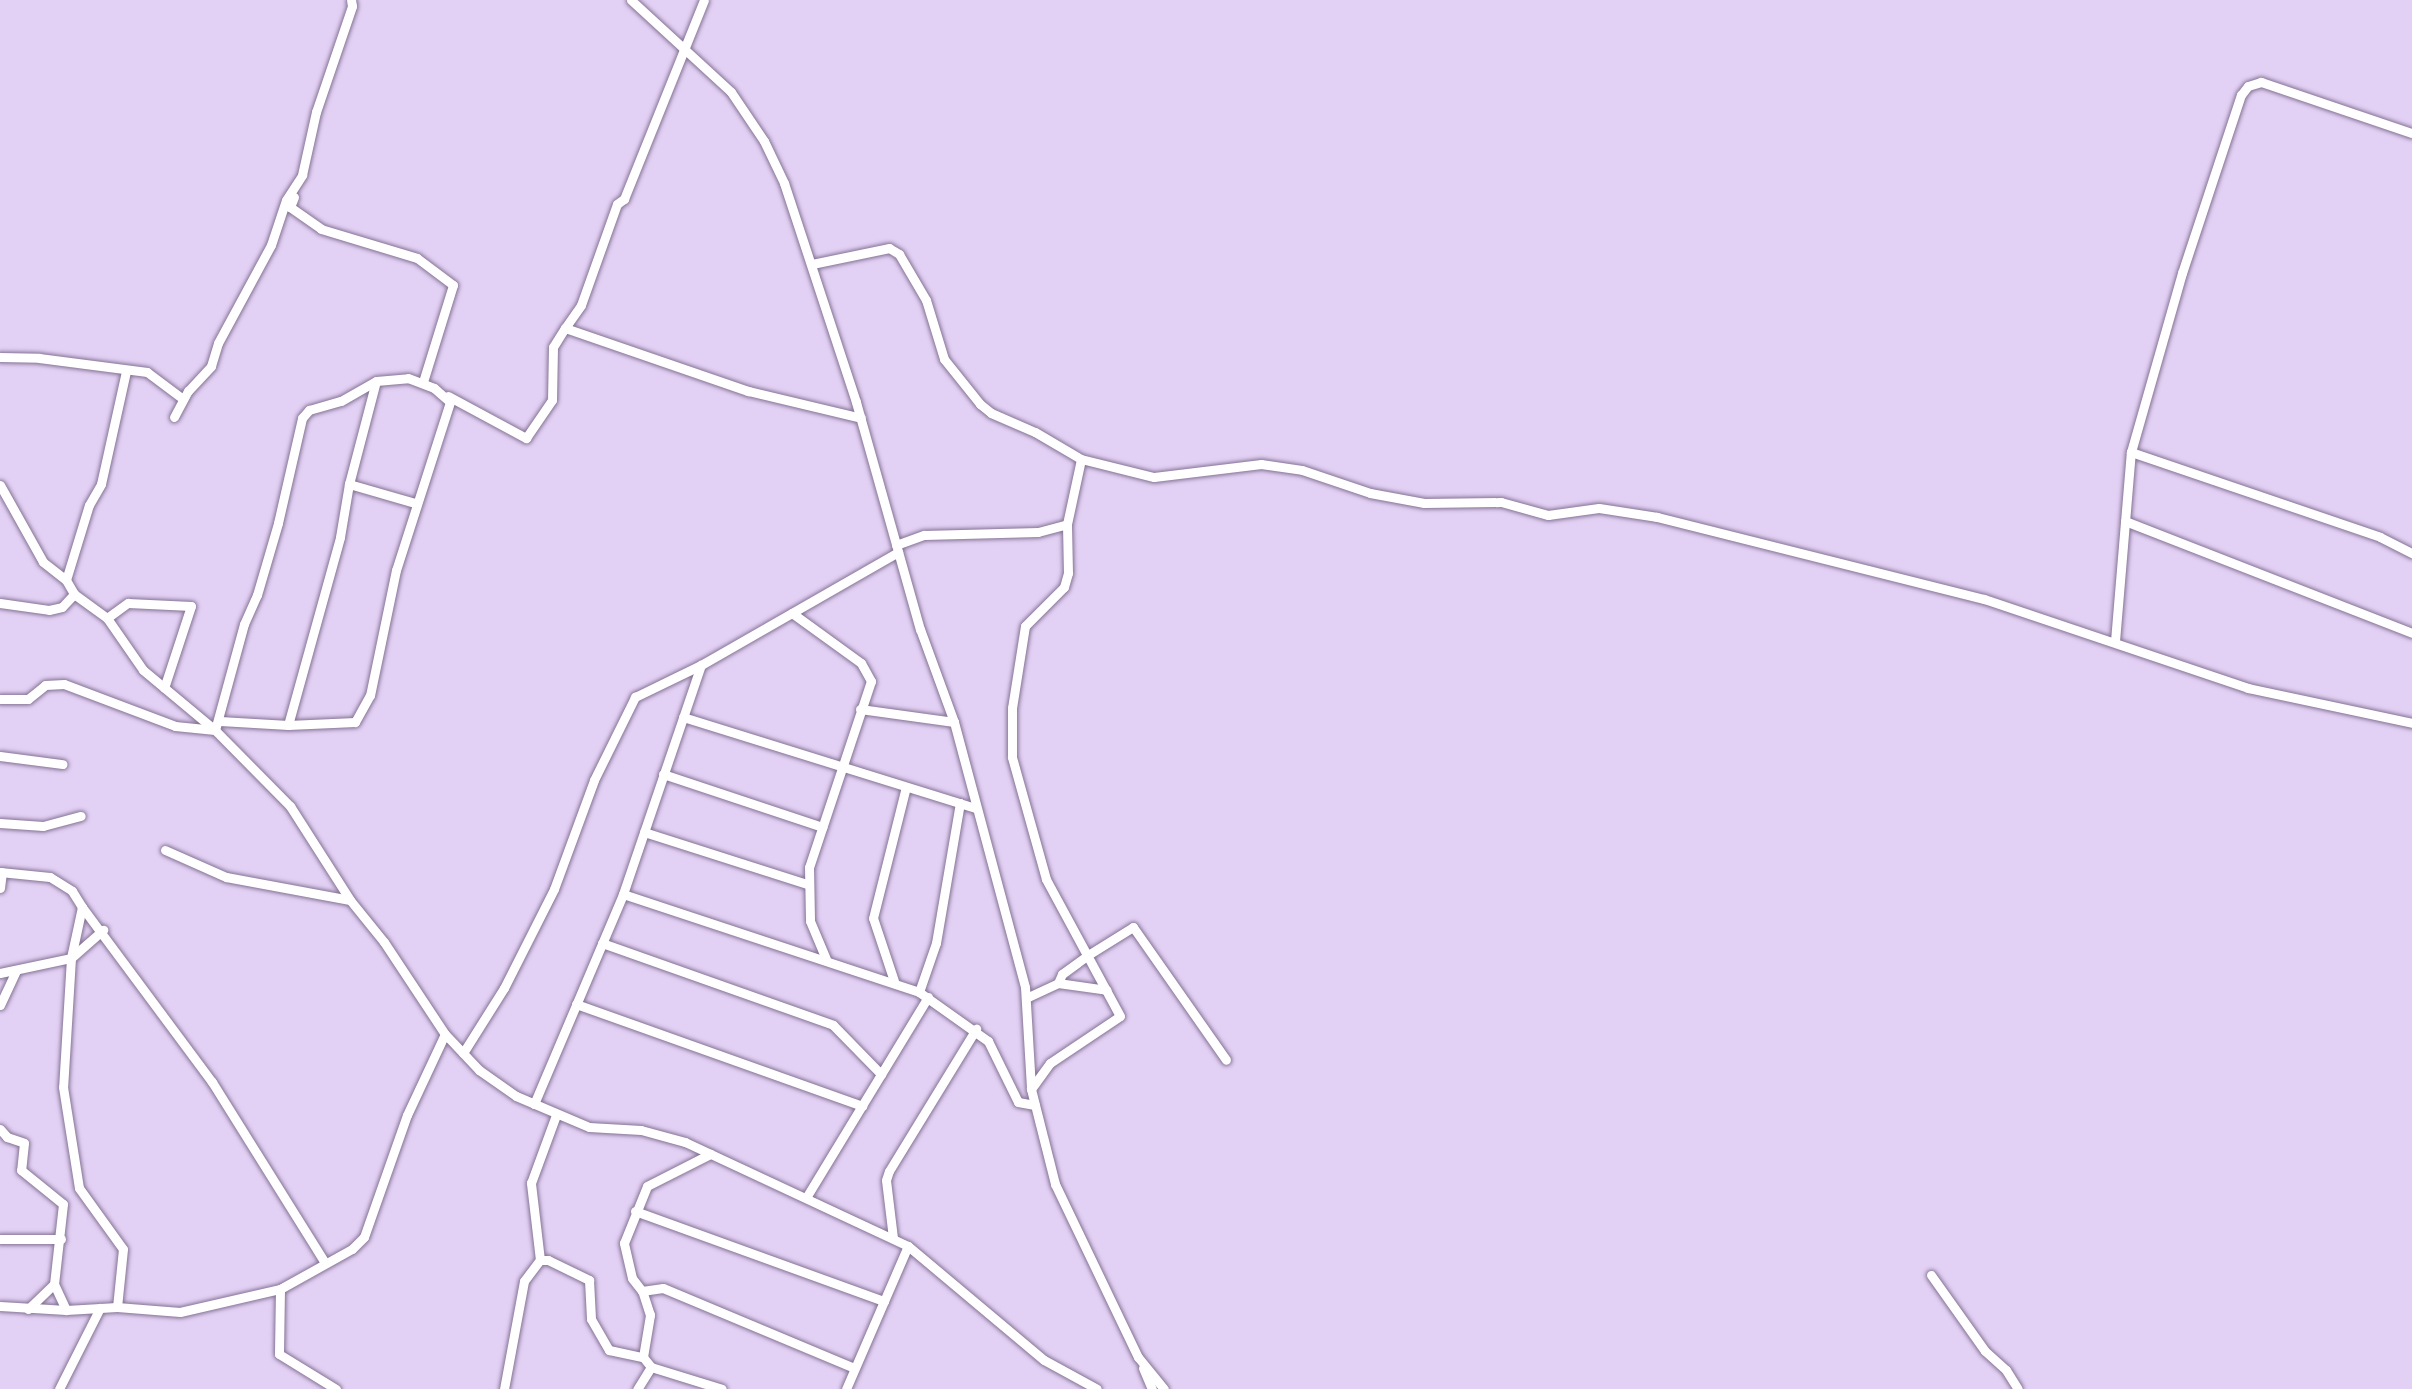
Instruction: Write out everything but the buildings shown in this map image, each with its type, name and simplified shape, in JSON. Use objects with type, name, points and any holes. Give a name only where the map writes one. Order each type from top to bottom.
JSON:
[{"type":"street","points":[[351,0],[352,6],[316,112],[302,175],[290,207],[297,215],[321,229],[417,258],[453,285],[423,382]]},
{"type":"street","points":[[631,0],[731,92],[764,141],[784,183],[861,418],[920,629],[954,722],[1026,998],[1031,1089],[1055,1184],[1152,1389]]},
{"type":"street","points":[[218,726],[244,624],[254,604],[278,523],[302,418],[309,410],[341,401],[376,381],[408,378],[423,382],[526,438],[552,400],[553,347],[581,305],[617,204],[624,199],[683,48],[701,15],[704,0]]},
{"type":"street","points":[[2115,641],[2131,452],[2182,273],[2248,86],[2261,82],[2412,133]]},
{"type":"street","points":[[174,417],[183,399],[211,366],[218,343],[271,245],[286,200],[302,175]]},
{"type":"street","points":[[812,264],[889,248],[899,254],[926,300],[944,359],[980,404],[991,413],[1035,432],[1081,459],[1154,477],[1261,464],[1302,470],[1370,493],[1424,503],[1501,502],[1548,515],[1599,508],[1657,517],[1984,599],[2248,688],[2412,723]]},
{"type":"street","points":[[565,328],[748,391],[861,418]]},
{"type":"street","points":[[0,357],[39,358],[147,372],[183,399]]},
{"type":"street","points":[[66,580],[89,505],[101,484],[126,371]]},
{"type":"street","points":[[288,725],[340,537],[349,484],[376,381]]},
{"type":"street","points":[[0,699],[28,699],[45,685],[64,684],[175,726],[355,722],[370,695],[396,570],[415,503],[450,402],[434,388]]},
{"type":"street","points":[[2131,452],[2380,537],[2412,553]]},
{"type":"street","points":[[1031,1089],[1050,1063],[1119,1018],[1046,879],[1012,757],[1012,708],[1025,626],[1064,587],[1069,550],[1067,524],[1081,459]]},
{"type":"street","points":[[349,484],[415,503]]},
{"type":"street","points":[[0,485],[43,562],[66,580],[74,594],[107,618],[143,670],[218,726],[290,806],[350,900],[384,942],[445,1034],[479,1070],[556,1115],[589,1127],[641,1130],[685,1142],[893,1238],[908,1246],[1051,1365],[1097,1389]]},
{"type":"street","points":[[2125,521],[2412,633]]},
{"type":"street","points":[[463,1053],[504,988],[554,889],[594,780],[635,697],[701,665],[924,535],[1038,532],[1067,524]]},
{"type":"street","points":[[0,603],[49,610],[62,607],[74,594]]},
{"type":"street","points":[[107,618],[128,603],[191,606],[164,688]]},
{"type":"street","points":[[792,613],[868,671],[871,681],[809,867],[810,921],[826,959]]},
{"type":"street","points":[[534,1104],[623,894],[701,665]]},
{"type":"street","points":[[860,709],[954,722]]},
{"type":"street","points":[[683,717],[976,808]]},
{"type":"street","points":[[0,756],[62,764]]},
{"type":"street","points":[[663,774],[822,827]]},
{"type":"street","points":[[894,981],[873,918],[906,787]]},
{"type":"street","points":[[807,1196],[881,1074],[923,994],[936,943],[960,803]]},
{"type":"street","points":[[0,823],[43,826],[81,816]]},
{"type":"street","points":[[644,832],[807,884]]},
{"type":"street","points":[[165,850],[226,877],[350,900]]},
{"type":"street","points":[[0,888],[1,872],[50,877],[72,891],[212,1082],[325,1263]]},
{"type":"street","points":[[623,894],[894,981],[923,994],[976,1029],[988,1041],[1018,1102],[1035,1105]]},
{"type":"street","points":[[82,907],[71,958],[63,1087],[79,1188],[123,1249],[117,1307]]},
{"type":"street","points":[[1058,983],[1062,974],[1088,955],[1129,928],[1138,930],[1226,1060]]},
{"type":"street","points":[[0,973],[71,958],[103,930]]},
{"type":"street","points":[[602,943],[833,1025],[881,1074]]},
{"type":"street","points":[[0,1005],[16,970]]},
{"type":"street","points":[[1026,998],[1058,983],[1107,990]]},
{"type":"street","points":[[576,1004],[862,1106]]},
{"type":"street","points":[[893,1238],[886,1180],[889,1171],[976,1029]]},
{"type":"street","points":[[0,1306],[66,1310],[117,1307],[180,1312],[280,1289],[352,1249],[364,1237],[407,1115],[445,1034]]},
{"type":"street","points":[[504,1389],[524,1281],[540,1260],[531,1183],[556,1115]]},
{"type":"street","points":[[0,1129],[7,1137],[24,1143],[21,1170],[63,1204],[54,1284],[66,1310]]},
{"type":"street","points":[[643,1357],[650,1315],[642,1291],[632,1278],[624,1243],[647,1186],[658,1177],[710,1154]]},
{"type":"street","points":[[635,1211],[884,1301]]},
{"type":"street","points":[[0,1239],[61,1239]]},
{"type":"street","points":[[846,1389],[908,1246]]},
{"type":"street","points":[[540,1260],[548,1260],[589,1280],[591,1319],[609,1350],[643,1357],[651,1367],[702,1386],[722,1389]]},
{"type":"street","points":[[1931,1275],[1985,1351],[2006,1370],[2018,1389]]},
{"type":"street","points":[[28,1309],[54,1284]]},
{"type":"street","points":[[642,1291],[663,1288],[854,1368]]},
{"type":"street","points":[[280,1289],[279,1354],[336,1389]]},
{"type":"street","points":[[59,1389],[100,1308]]},
{"type":"street","points":[[78,1310],[88,1328]]},
{"type":"street","points":[[1138,1357],[1164,1389]]},
{"type":"street","points":[[637,1389],[651,1367]]}]
